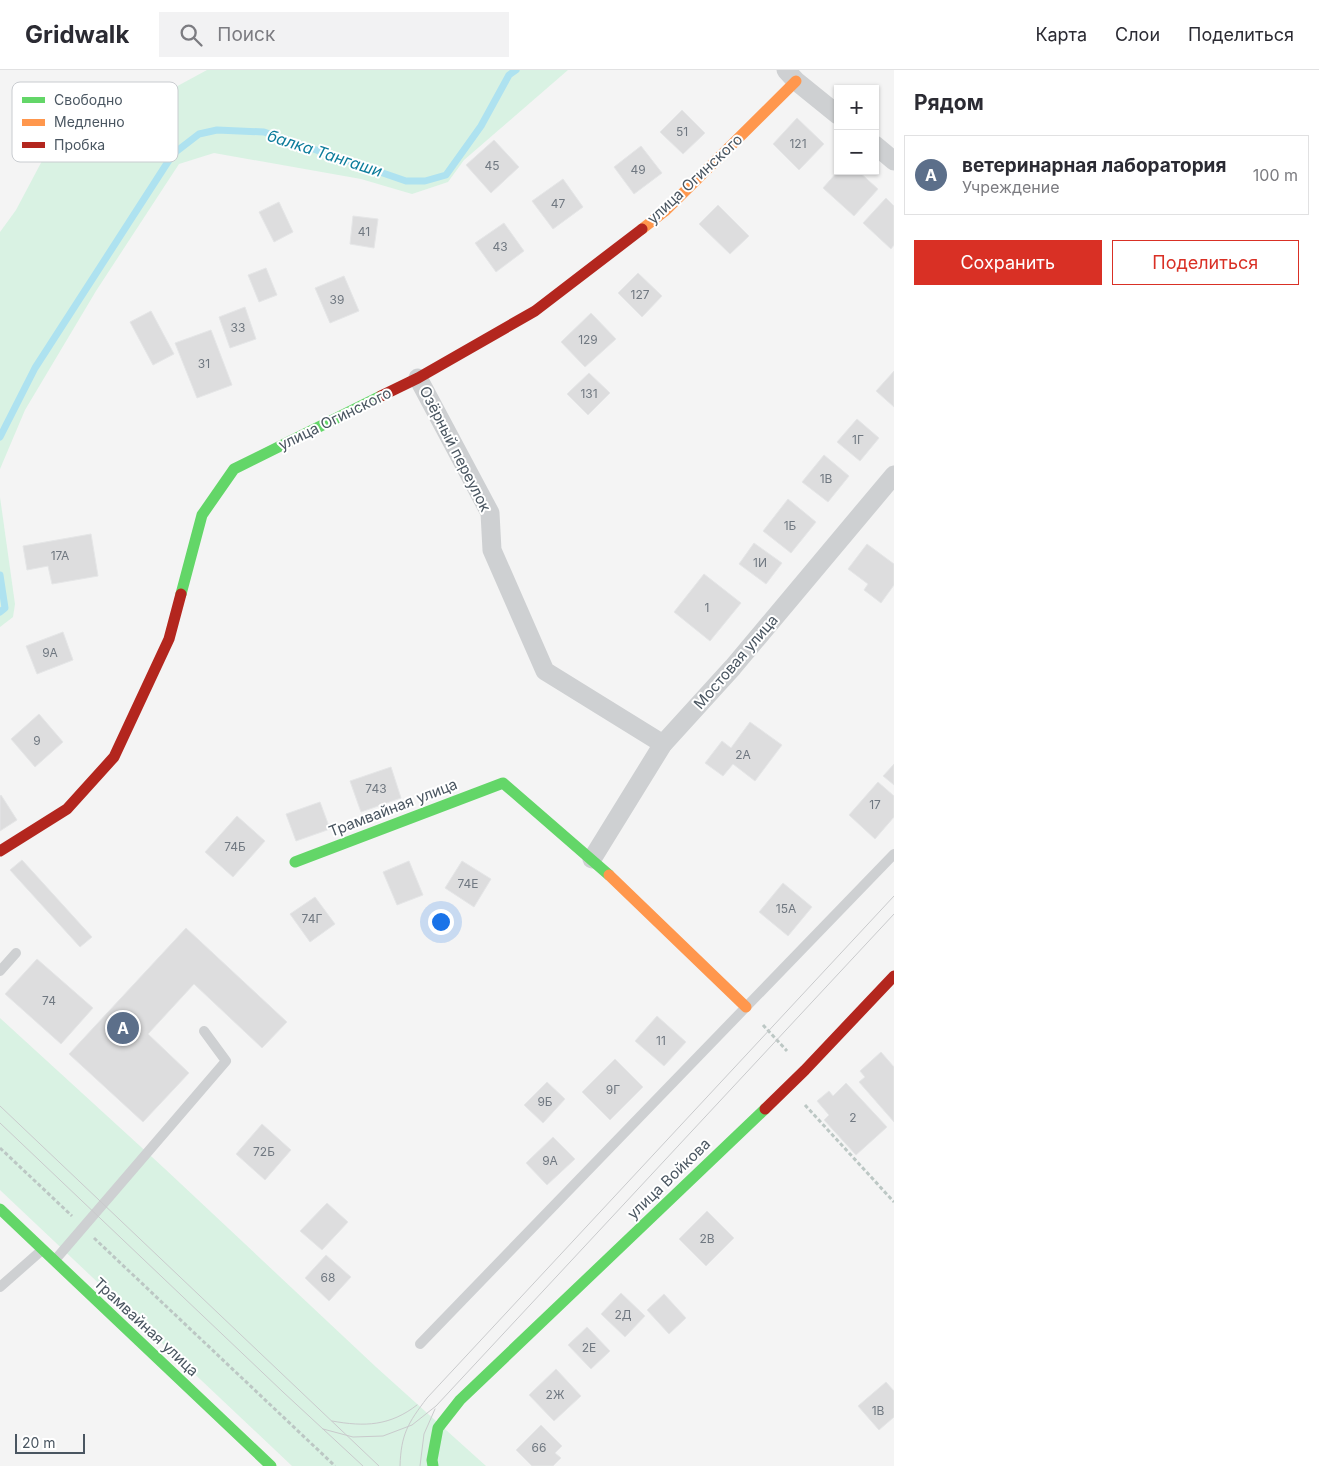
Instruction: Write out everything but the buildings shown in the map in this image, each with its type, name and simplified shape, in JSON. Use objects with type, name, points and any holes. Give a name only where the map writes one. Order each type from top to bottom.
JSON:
[{"type":"street","name":"улица Огинского","points":[[0,851],[67,809],[114,757],[169,639],[202,515],[234,469],[418,378],[536,311],[665,211],[791,75],[834,112]]},
{"type":"street","points":[[879,148],[894,161]]},
{"type":"street","name":"Озёрный переулок","points":[[418,378],[490,513],[492,550],[545,671],[663,744]]},
{"type":"street","name":"Мостовая улица","points":[[592,859],[663,744],[733,667],[894,475]]},
{"type":"street","name":"Трамвайная улица","points":[[295,862],[502,782],[592,859]]},
{"type":"street","points":[[592,859],[746,1007]]},
{"type":"street","name":"улица Войкова","points":[[433,1466],[432,1460],[438,1428],[460,1400],[805,1070],[894,976]]},
{"type":"street","name":"Трамвайная улица","points":[[0,1209],[258,1459],[271,1466]]},
{"type":"lane","points":[[420,1344],[894,854]]},
{"type":"lane","points":[[0,971],[16,953]]},
{"type":"lane","points":[[54,1260],[226,1061],[204,1031]]},
{"type":"lane","points":[[0,1287],[42,1250]]},
{"type":"path","points":[[746,1007],[805,1070]]},
{"type":"path","points":[[788,1086],[894,1202]]},
{"type":"path","points":[[0,1148],[335,1466]]},
{"type":"green space","points":[[207,70],[568,70],[464,160],[448,182],[412,194],[361,179],[214,153],[179,164],[96,291],[25,410],[0,469],[0,232],[16,210],[41,162],[178,162],[178,86]]},
{"type":"green space","points":[[0,497],[15,604],[13,617],[0,627]]},
{"type":"green space","points":[[0,1018],[164,1168],[376,1367],[486,1466],[292,1466],[0,1190]]},
{"type":"waterway","name":"балка Тангаши","points":[[178,150],[199,134],[217,130],[264,132],[406,181],[425,181],[446,175],[481,126],[509,75],[516,70]]},
{"type":"waterway","name":"балка Тангаши","points":[[0,437],[35,368],[168,162]]},
{"type":"waterway","name":"балка Тангаши","points":[[0,575],[5,608],[0,612]]},
{"type":"tram line","points":[[400,1466],[402,1445],[407,1429],[427,1398],[894,896]]},
{"type":"tram line","points":[[323,1429],[353,1437],[383,1436],[412,1425],[436,1406],[894,914]]},
{"type":"tram line","points":[[0,1106],[379,1466]]},
{"type":"tram line","points":[[0,1123],[363,1466]]},
{"type":"tram line","points":[[332,1421],[355,1424],[377,1423],[397,1417],[417,1405]]},
{"type":"tram line","points":[[420,1466],[424,1434],[435,1409]]},
{"type":"traffic: fast","points":[[181,594],[202,515],[234,469],[381,396]]},
{"type":"traffic: fast","points":[[295,862],[503,783],[609,875]]},
{"type":"traffic: fast","points":[[433,1466],[432,1460],[438,1428],[460,1400],[765,1109]]},
{"type":"traffic: fast","points":[[0,1209],[271,1466]]},
{"type":"traffic: slow","points":[[642,229],[665,211],[796,81]]},
{"type":"traffic: slow","points":[[609,875],[746,1007]]},
{"type":"traffic: jam","points":[[381,396],[418,378],[535,311],[642,229]]},
{"type":"traffic: jam","points":[[0,851],[67,809],[114,757],[169,639],[181,594]]},
{"type":"traffic: jam","points":[[765,1109],[805,1070],[894,976]]},
{"type":"place","name":"ветеринарная лаборатория","points":[[123,1028]]}]
